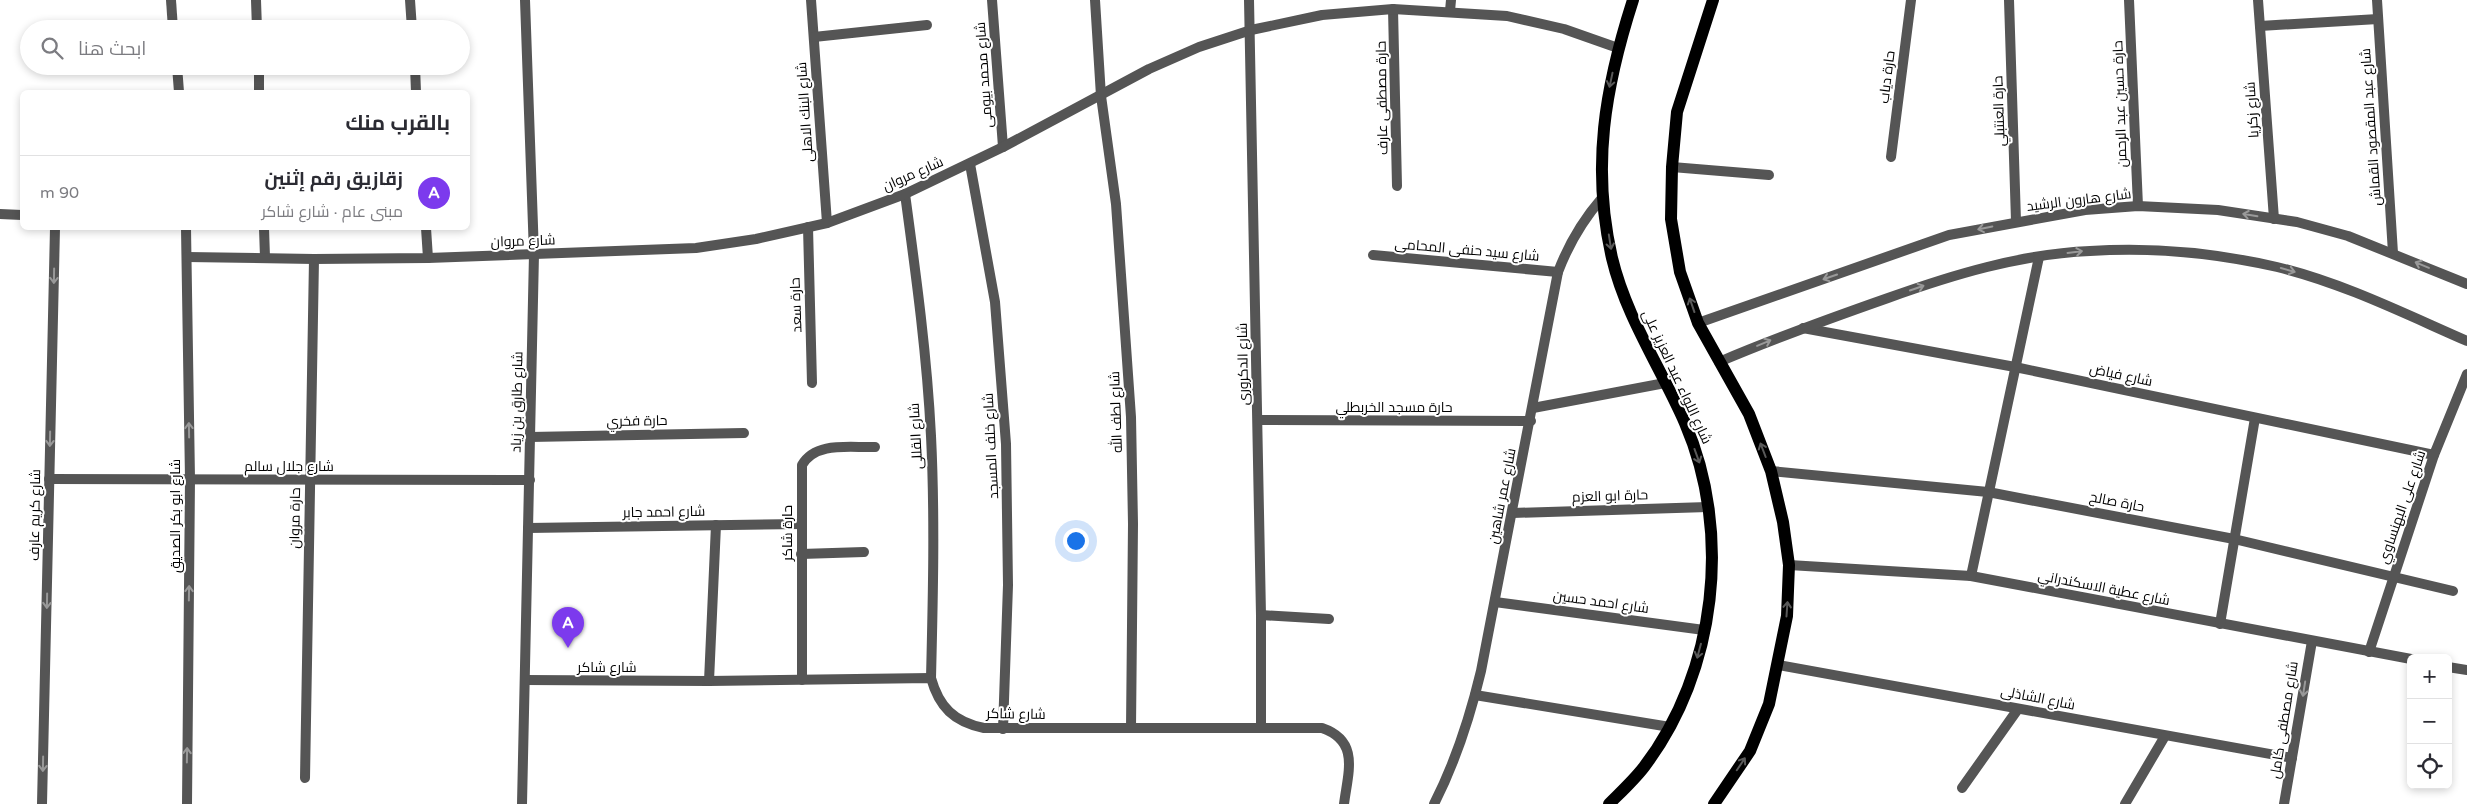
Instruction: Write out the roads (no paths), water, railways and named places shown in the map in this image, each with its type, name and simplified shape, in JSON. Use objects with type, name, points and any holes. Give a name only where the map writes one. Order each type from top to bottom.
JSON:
[{"type":"main road","name":"شارع اللواء عبد العزيز على","points":[[1609,804],[1644,767],[1670,727],[1690,684],[1704,630],[1713,584],[1704,474],[1685,424],[1632,318],[1612,259],[1602,198],[1601,144],[1608,91],[1618,48],[1634,0]]},
{"type":"main road","points":[[1713,0],[1677,112],[1672,167],[1671,219],[1680,272],[1698,323],[1749,414],[1771,471],[1783,522],[1789,565],[1787,616],[1769,704],[1750,751],[1714,804]]},
{"type":"street","points":[[171,0],[172,20]]},
{"type":"street","points":[[256,0],[257,20]]},
{"type":"street","points":[[410,0],[411,20]]},
{"type":"street","name":"شارع طارق بن زياد","points":[[522,804],[534,254],[525,0]]},
{"type":"street","name":"شارع البنك الاهلى","points":[[811,0],[827,223]]},
{"type":"street","name":"شارع محمد بيومى","points":[[992,0],[1003,147]]},
{"type":"street","name":"شارع لطف الله","points":[[1095,0],[1101,96],[1116,204],[1131,417],[1133,524],[1131,728]]},
{"type":"street","name":"شارع الدكرورى","points":[[1249,0],[1258,420],[1261,727]]},
{"type":"street","points":[[1450,11],[1451,0]]},
{"type":"street","name":"حارة دياب","points":[[1891,158],[1911,0]]},
{"type":"street","name":"حارة العنتبلي","points":[[2009,0],[2016,221]]},
{"type":"street","name":"حارة حسين عبد الرحمن","points":[[2129,0],[2138,206]]},
{"type":"street","name":"شارع زكريا","points":[[2258,0],[2274,219]]},
{"type":"street","name":"شارع عبد المقصود القماش","points":[[2377,0],[2392,253]]},
{"type":"street","name":"شارع مروان","points":[[187,258],[428,258],[696,248],[756,239],[827,223],[905,194],[970,164],[1149,69],[1191,50],[1251,30],[1322,15],[1393,9],[1450,11],[1517,18],[1564,29],[1618,48]]},
{"type":"street","name":"حارة مصطفى عارف","points":[[1393,9],[1397,186]]},
{"type":"street","points":[[2260,26],[2378,19]]},
{"type":"street","points":[[814,37],[927,26]]},
{"type":"street","points":[[178,75],[179,90]]},
{"type":"street","points":[[258,75],[259,90]]},
{"type":"street","points":[[415,75],[416,90]]},
{"type":"street","name":"شارع خلف المسجد","points":[[970,164],[995,302],[1006,444],[1008,585],[1003,729]]},
{"type":"street","points":[[1672,167],[1768,175]]},
{"type":"street","name":"شارع القللى","points":[[905,194],[921,314],[931,436],[934,557],[931,678]]},
{"type":"street","name":"شارع عمر شاهين","points":[[1434,804],[1458,750],[1475,695],[1513,513],[1558,272],[1569,245],[1583,220],[1602,198]]},
{"type":"street","name":"شارع هارون الرشيد","points":[[1698,323],[1949,235],[2016,221],[2085,210],[2138,206],[2218,210],[2297,222],[2348,236],[2467,284]]},
{"type":"street","points":[[0,214],[20,215]]},
{"type":"street","name":"حارة سعد","points":[[808,227],[812,382]]},
{"type":"street","name":"شارع كريم عارف","points":[[42,804],[55,230]]},
{"type":"street","name":"شارع ابو بكر الصديق","points":[[186,230],[190,479],[187,804]]},
{"type":"street","points":[[264,230],[265,257]]},
{"type":"street","points":[[426,230],[428,258]]},
{"type":"street","points":[[1719,362],[1800,328],[1953,275],[2039,257],[2088,250],[2151,250],[2215,255],[2260,264],[2326,282],[2467,341]]},
{"type":"street","name":"شارع سيد حنفى المحامى","points":[[1373,255],[1558,272]]},
{"type":"street","points":[[1971,576],[2039,257]]},
{"type":"street","name":"حارة مروان","points":[[305,778],[314,259]]},
{"type":"street","name":"شارع فياض","points":[[1800,328],[2015,368],[2434,455]]},
{"type":"street","name":"شارع على البهنساوي","points":[[2369,652],[2434,455],[2467,374]]},
{"type":"street","points":[[1533,408],[1665,383]]},
{"type":"street","points":[[2220,624],[2254,418]]},
{"type":"street","name":"حارة مسجد الخربطلي","points":[[1258,420],[1531,421]]},
{"type":"street","name":"حارة فخري","points":[[530,437],[744,433]]},
{"type":"street","name":"حارة شاكر","points":[[802,680],[801,474],[807,458],[822,449],[875,447]]},
{"type":"street","name":"حارة صالح","points":[[1771,471],[1988,492],[2234,539],[2453,591]]},
{"type":"street","name":"شارع جلال سالم","points":[[49,479],[530,480]]},
{"type":"street","name":"حارة ابو العزم","points":[[1513,513],[1708,506]]},
{"type":"street","name":"شارع احمد جابر","points":[[528,528],[801,524]]},
{"type":"street","points":[[709,681],[716,525]]},
{"type":"street","points":[[801,554],[864,552]]},
{"type":"street","name":"شارع عطية الاسكندراني","points":[[1789,565],[1971,576],[2407,659]]},
{"type":"street","name":"شارع احمد حسين","points":[[1495,602],[1704,630]]},
{"type":"street","points":[[1261,615],[1329,619]]},
{"type":"street","name":"شارع مصطفى كامل","points":[[2284,804],[2312,641]]},
{"type":"street","name":"شارع الشاذلى","points":[[1778,665],[2292,758]]},
{"type":"street","points":[[2452,668],[2467,670]]},
{"type":"street","name":"شارع شاكر","points":[[525,680],[709,681],[931,678],[940,703],[959,721],[984,728],[1322,728],[1341,738],[1350,758],[1344,804]]},
{"type":"street","points":[[1475,695],[1670,727]]},
{"type":"street","points":[[1962,788],[2018,709]]},
{"type":"street","points":[[2125,804],[2166,736]]},
{"type":"place","name":"زقازيق رقم إثنين","points":[[568,648]]}]
